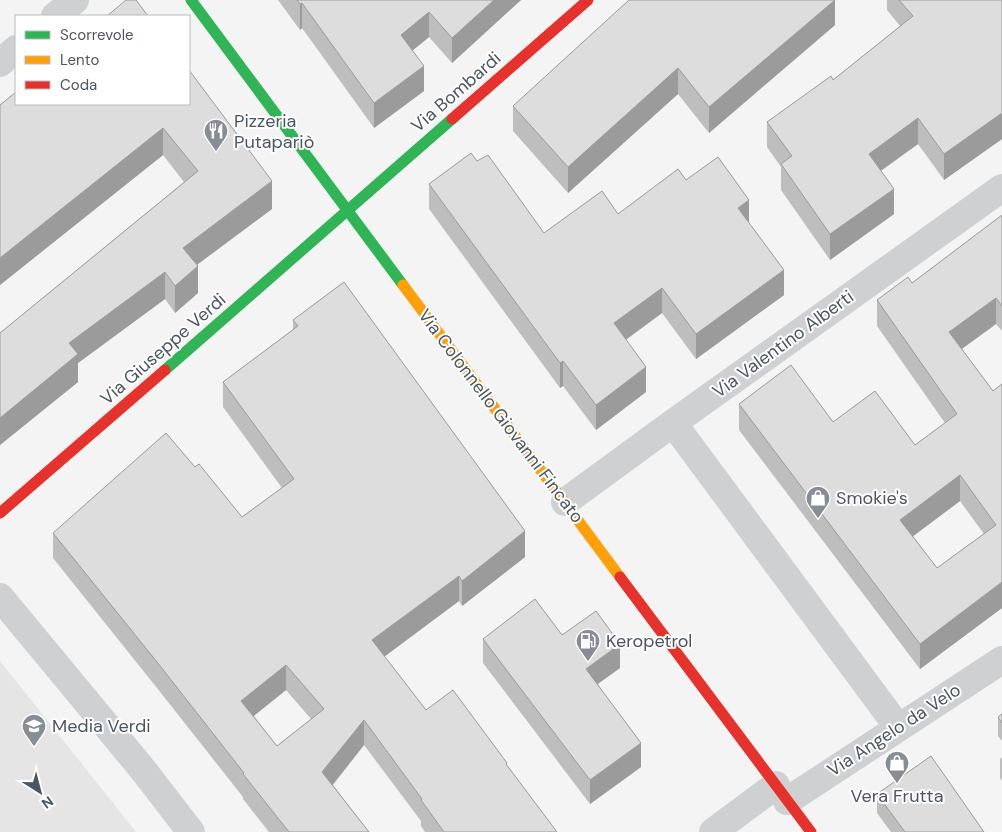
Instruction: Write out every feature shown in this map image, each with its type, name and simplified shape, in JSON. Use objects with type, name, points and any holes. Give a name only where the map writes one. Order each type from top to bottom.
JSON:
[{"type":"main road","name":"Via Colonnello Giovanni Fincato","points":[[191,0],[781,793],[812,832]]},
{"type":"main road","name":"Via Bombardi","points":[[348,211],[588,0]]},
{"type":"main road","name":"Via Giuseppe Verdi","points":[[0,513],[348,211]]},
{"type":"street","points":[[56,15],[75,0]]},
{"type":"street","points":[[0,63],[15,50]]},
{"type":"street","name":"Via Valentino Alberti","points":[[565,502],[673,422],[1002,188]]},
{"type":"street","points":[[673,422],[898,727]]},
{"type":"street","points":[[0,597],[144,771],[191,832]]},
{"type":"street","name":"Via Angelo da Velo","points":[[713,832],[898,727],[1002,660]]},
{"type":"shaded area","name":"Media Verdi","points":[[0,661],[136,832],[0,832]]},
{"type":"building","points":[[126,0],[136,0],[147,15],[108,15]]},
{"type":"building","points":[[297,0],[494,0],[452,38],[429,12],[401,35],[424,66],[374,103],[302,3],[300,4]]},
{"type":"building","points":[[629,0],[835,0],[709,107],[678,68],[568,167],[513,106]]},
{"type":"building","points":[[899,0],[1002,0],[1002,113],[944,154],[918,118],[869,154],[894,189],[830,234],[781,164],[792,156],[767,122],[831,76],[833,80],[913,16]]},
{"type":"building","points":[[190,71],[272,181],[183,248],[198,266],[175,286],[165,272],[69,343],[78,354],[0,418],[0,333],[198,171],[163,128],[0,258],[0,105],[15,93],[15,105],[190,105]]},
{"type":"building","points":[[471,153],[477,161],[488,155],[544,233],[602,191],[618,214],[678,169],[686,180],[718,157],[749,200],[738,208],[784,270],[696,334],[662,288],[614,323],[646,367],[596,405],[563,361],[560,363],[429,184]]},
{"type":"building","points":[[1002,215],[1002,306],[996,298],[949,332],[993,391],[1002,384],[1002,582],[920,644],[739,404],[791,365],[833,422],[875,391],[915,445],[957,414],[877,300],[908,277],[912,283]],"holes":[[[960,475],[996,525],[937,568],[900,520]]]},
{"type":"building","points":[[344,282],[525,531],[462,581],[459,576],[372,640],[426,710],[453,690],[557,832],[444,832],[364,720],[322,772],[369,832],[289,832],[157,662],[53,533],[166,433],[195,467],[199,464],[242,517],[294,479],[223,382],[298,326],[293,320]],"holes":[[[286,665],[324,709],[277,746],[241,701]]]},
{"type":"building","points":[[535,599],[562,635],[596,611],[620,644],[586,669],[641,743],[590,780],[483,639]]},
{"type":"building","points":[[1002,714],[1002,723],[998,717]]},
{"type":"building","points":[[931,756],[984,832],[905,832],[877,794]]},
{"type":"traffic: fast","points":[[191,0],[403,285]]},
{"type":"traffic: fast","points":[[165,370],[452,119]]},
{"type":"traffic: slow","points":[[403,285],[620,577]]},
{"type":"traffic: jam","points":[[452,119],[588,0]]},
{"type":"traffic: jam","points":[[0,513],[165,370]]},
{"type":"traffic: jam","points":[[620,577],[811,832]]},
{"type":"place","name":"Pizzeria Putapariò","points":[[216,152]]},
{"type":"place","name":"Smokie's","points":[[818,519]]},
{"type":"place","name":"Keropetrol","points":[[588,662]]},
{"type":"place","name":"Media Verdi","points":[[34,747]]},
{"type":"place","name":"Vera Frutta","points":[[897,784]]}]
